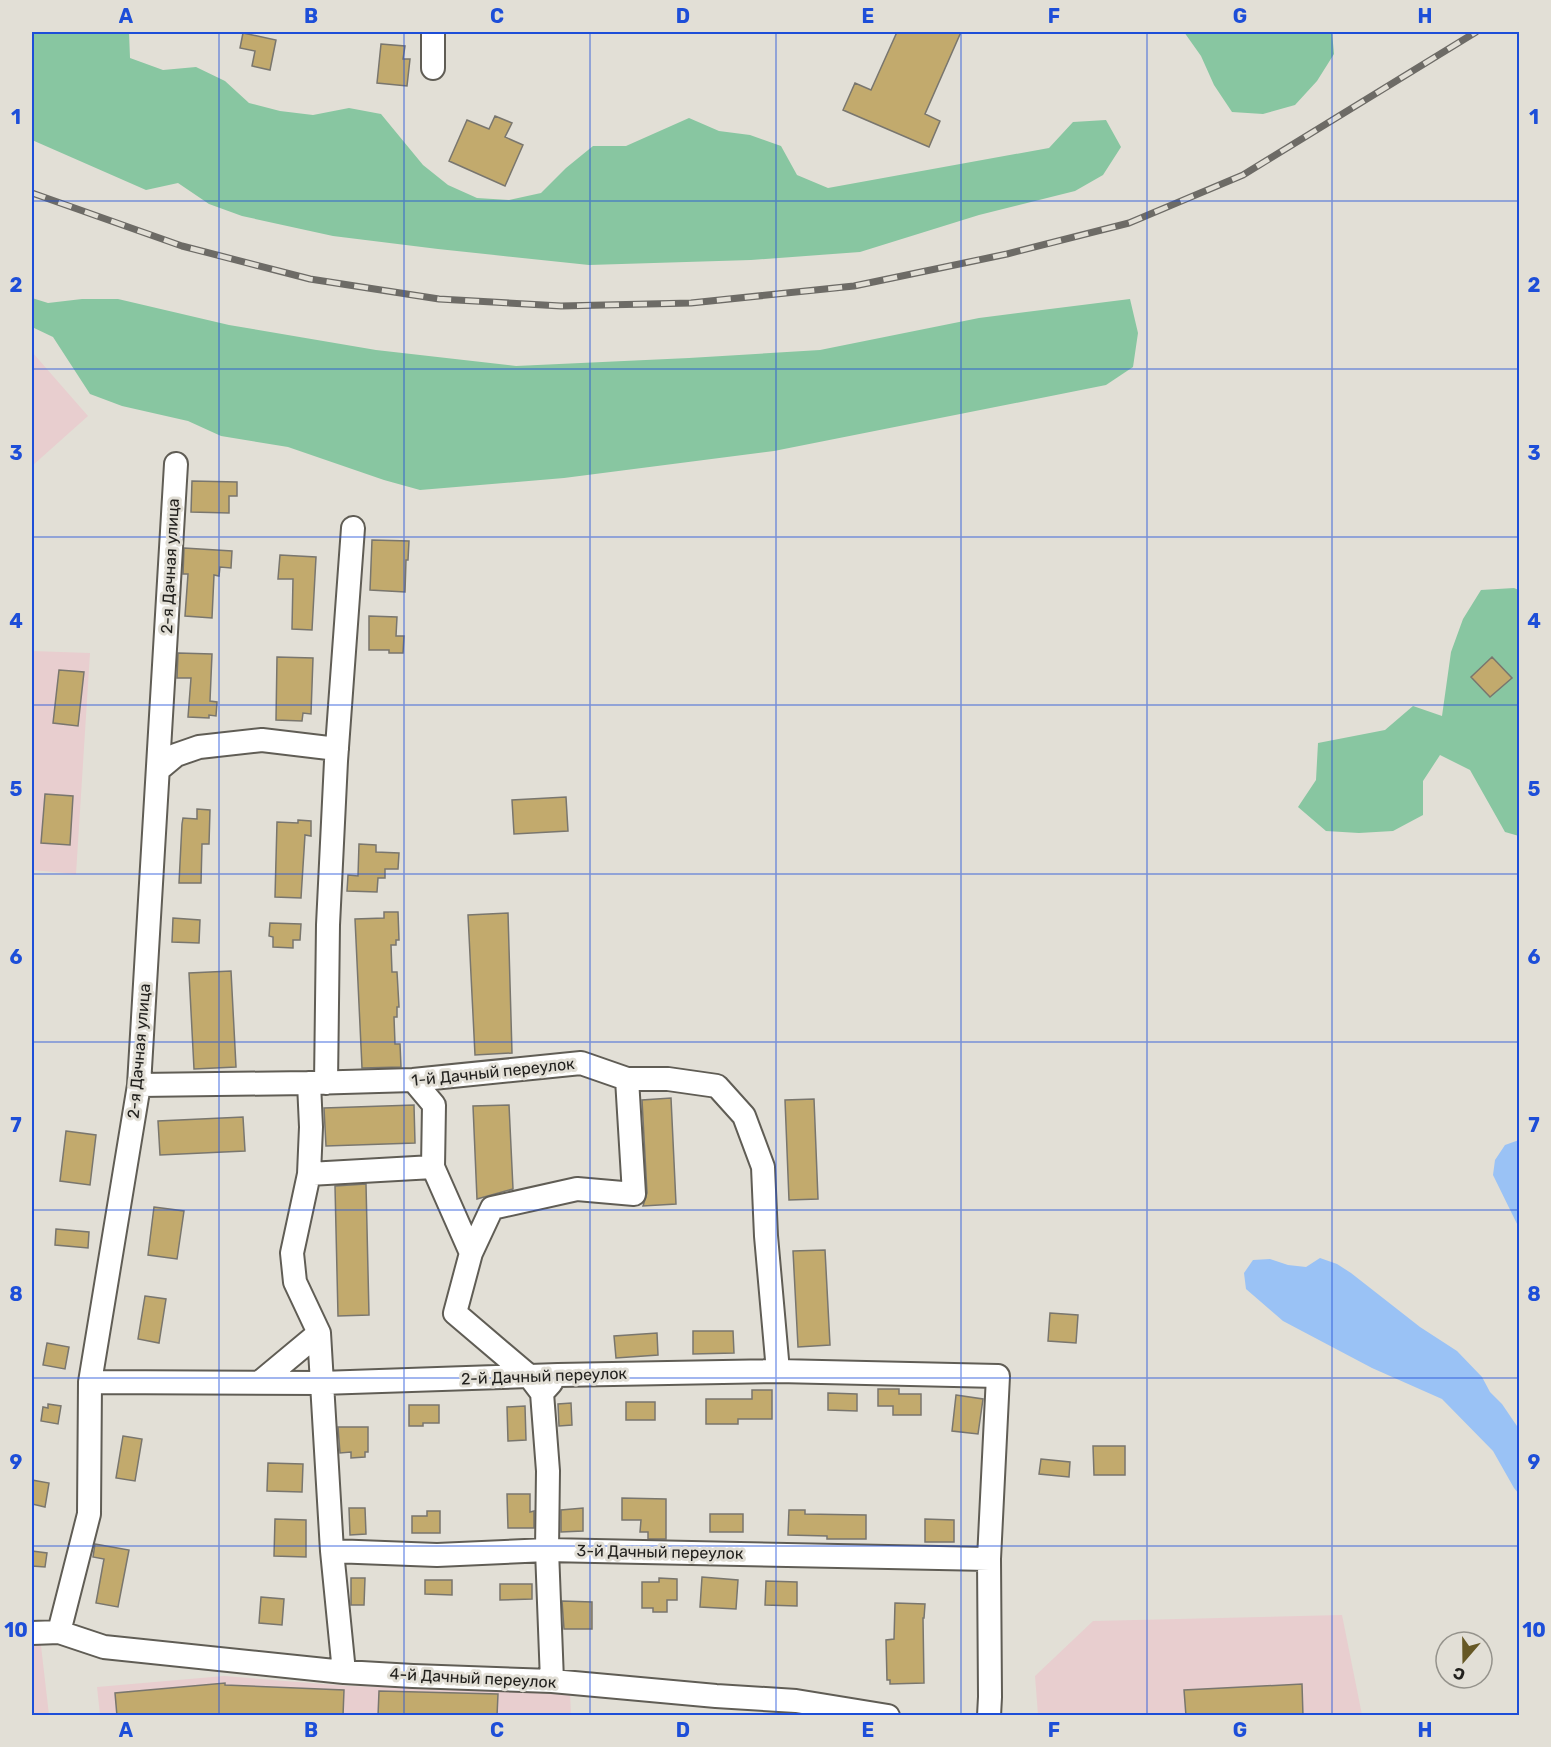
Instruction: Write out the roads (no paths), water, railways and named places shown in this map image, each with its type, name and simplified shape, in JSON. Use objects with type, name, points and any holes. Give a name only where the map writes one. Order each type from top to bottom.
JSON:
[{"type":"street","points":[[433,32],[433,68]]},
{"type":"street","name":"2-я Дачная улица","points":[[59,1632],[89,1514],[90,1382],[139,1085],[176,464]]},
{"type":"street","points":[[344,1671],[332,1551],[319,1333],[295,1282],[292,1253],[309,1174],[311,1127],[318,1083],[337,749],[353,528]]},
{"type":"street","points":[[158,770],[176,755],[199,747],[262,740],[337,749]]},
{"type":"street","name":"1-й Дачный переулок","points":[[139,1085],[413,1080],[581,1063],[627,1079],[668,1079],[717,1086],[744,1116],[763,1167],[766,1236],[778,1371]]},
{"type":"street","points":[[552,1681],[547,1550],[548,1471],[536,1384],[455,1313],[471,1253],[492,1208],[577,1189],[634,1194],[627,1079]]},
{"type":"street","points":[[413,1080],[434,1105],[433,1167],[471,1253]]},
{"type":"street","points":[[309,1174],[433,1167]]},
{"type":"street","points":[[259,1383],[319,1333]]},
{"type":"street","name":"2-й Дачный переулок","points":[[90,1382],[536,1384],[558,1375],[778,1371],[998,1376],[989,1559]]},
{"type":"street","name":"3-й Дачный переулок","points":[[332,1551],[437,1555],[547,1550],[989,1559]]},
{"type":"street","points":[[988,1716],[990,1697],[989,1559]]},
{"type":"street","points":[[32,1633],[59,1632]]},
{"type":"street","name":"4-й Дачный переулок","points":[[59,1632],[104,1647],[344,1671],[552,1681],[796,1701],[888,1716]]},
{"type":"water","points":[[1520,1140],[1519,1228],[1493,1175],[1495,1160],[1505,1145]]},
{"type":"water","points":[[1320,1258],[1337,1264],[1351,1273],[1420,1327],[1457,1351],[1482,1377],[1490,1392],[1502,1404],[1519,1429],[1519,1494],[1493,1451],[1442,1399],[1372,1368],[1283,1321],[1246,1289],[1244,1273],[1253,1260],[1270,1259],[1288,1265],[1306,1267]]},
{"type":"railway","points":[[32,193],[182,246],[310,279],[439,299],[561,306],[691,303],[854,286],[1007,254],[1129,223],[1243,175],[1476,32]]}]
